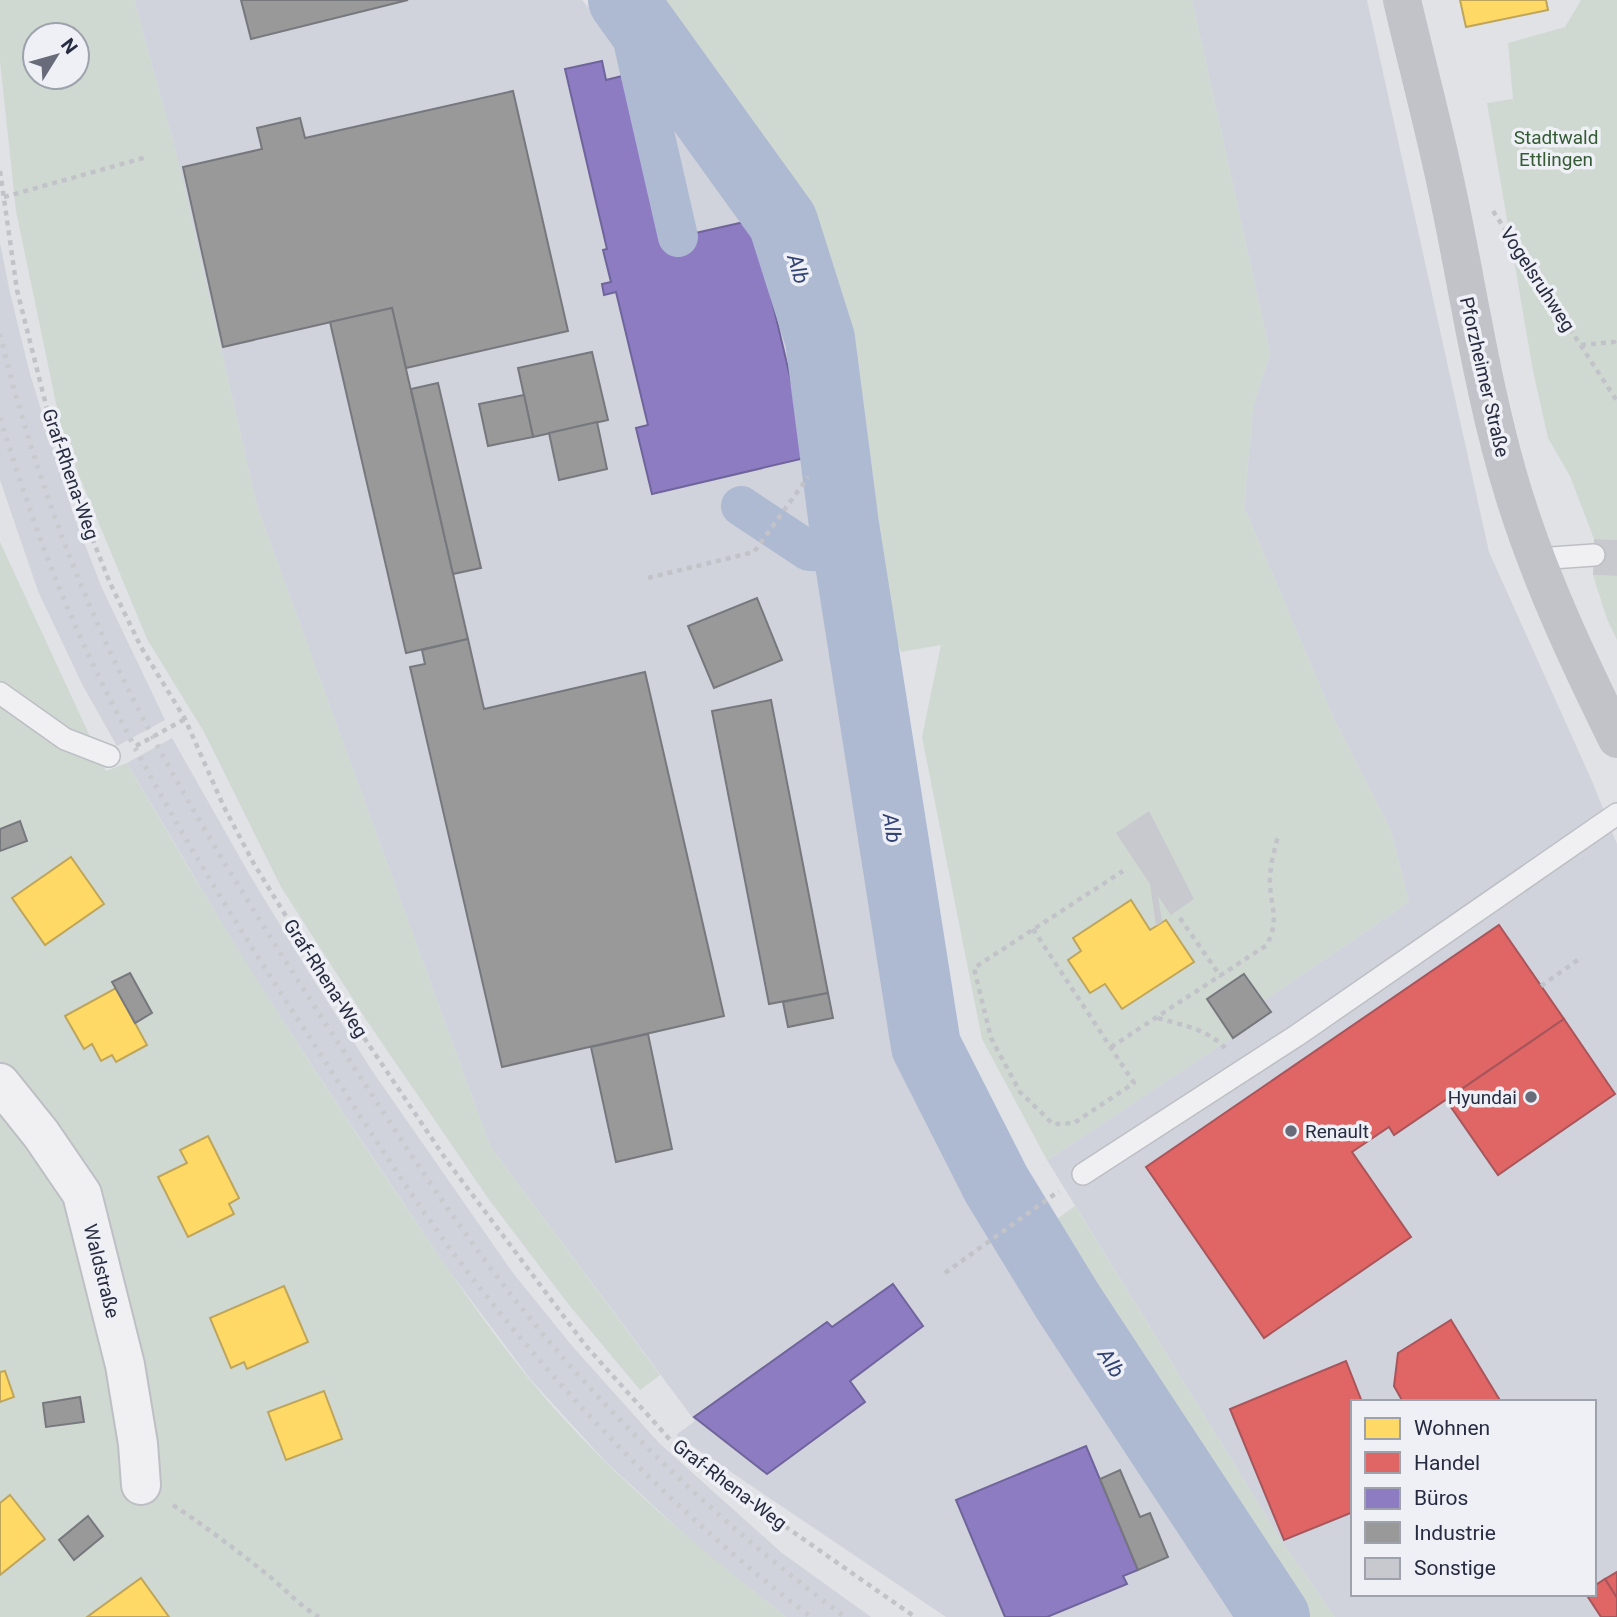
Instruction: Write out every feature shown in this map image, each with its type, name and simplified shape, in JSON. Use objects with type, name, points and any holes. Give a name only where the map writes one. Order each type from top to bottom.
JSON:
[{"type":"main road","name":"Pforzheimer Straße","points":[[1402,0],[1445,181],[1471,320],[1514,496],[1537,559],[1583,668],[1617,739]]},
{"type":"street","name":"Waldstraße","points":[[0,1083],[41,1134],[82,1194],[125,1365],[138,1444],[141,1485]]},
{"type":"lane","points":[[1537,559],[1594,555]]},
{"type":"lane","points":[[0,693],[65,739],[109,756]]},
{"type":"lane","points":[[1083,1174],[1244,1070],[1617,814]]},
{"type":"path","points":[[4,197],[147,157]]},
{"type":"path","name":"Graf-Rhena-Weg","points":[[0,171],[17,290],[47,409],[79,505],[110,583],[141,648],[185,719],[224,807],[254,864],[324,978],[447,1161],[586,1346],[673,1443],[710,1474],[915,1617]]},
{"type":"path","name":"Vogelsruhweg","points":[[1445,181],[1474,181],[1617,401]]},
{"type":"path","points":[[1581,345],[1614,342],[1617,346]]},
{"type":"path","points":[[648,578],[754,552],[808,477]]},
{"type":"path","points":[[109,756],[125,751],[185,719]]},
{"type":"path","points":[[1111,1047],[1267,945],[1275,929],[1270,876],[1278,836]]},
{"type":"path","points":[[1033,929],[1134,1083],[1074,1123],[1053,1124],[1020,1092],[991,1038],[974,968],[1033,929],[1123,871]]},
{"type":"path","points":[[1180,918],[1221,977]]},
{"type":"path","points":[[1541,986],[1582,957]]},
{"type":"path","points":[[1157,1017],[1216,1038],[1244,1070]]},
{"type":"path","points":[[945,1273],[1034,1208]]},
{"type":"path","points":[[141,1485],[212,1532],[269,1576],[308,1611],[319,1617]]},
{"type":"shaded area","points":[[134,0],[582,0],[597,18],[617,11],[768,217],[823,458],[900,1053],[1005,1256],[1239,1617],[946,1617],[676,1435],[695,1421],[490,1146],[257,506],[176,152]]},
{"type":"shaded area","points":[[1192,0],[1367,0],[1489,552],[1592,781],[1617,844],[1617,1617],[1335,1617],[1282,1542],[1047,1160],[1270,1012],[1263,1001],[1409,902],[1391,831],[1333,717],[1244,507],[1253,408],[1270,353]]},
{"type":"shaded area","points":[[0,243],[30,374],[74,516],[101,586],[165,720],[117,746],[83,686],[38,591],[0,480]]},
{"type":"shaded area","points":[[172,738],[313,979],[375,1075],[513,1273],[573,1347],[659,1443],[782,1553],[871,1617],[786,1617],[697,1546],[606,1462],[531,1380],[447,1268],[345,1116],[247,966],[127,763]]},
{"type":"green space","points":[[0,0],[134,0],[176,152],[257,506],[490,1146],[660,1375],[640,1390],[569,1305],[490,1201],[367,1021],[281,887],[204,732],[147,639],[63,437],[16,211],[0,61]]},
{"type":"green space","points":[[646,0],[1192,0],[1270,353],[1253,408],[1244,507],[1333,717],[1391,831],[1409,902],[1263,1001],[1271,1012],[1047,1160],[982,1039],[922,737],[941,645],[901,652],[871,581],[840,368],[801,211],[722,108]]},
{"type":"green space","name":"Stadtwald Ettlingen","points":[[1581,0],[1617,0],[1617,540],[1594,539],[1570,476],[1548,438],[1533,371],[1487,103],[1513,99],[1508,43],[1565,27]]},
{"type":"green space","points":[[0,542],[106,771],[127,763],[218,917],[313,1067],[490,1328],[530,1380],[588,1445],[685,1534],[786,1617],[0,1617]]},
{"type":"green space","points":[[1593,575],[1617,576],[1617,640],[1607,619]]},
{"type":"green space","points":[[1075,1206],[1282,1542],[1335,1617],[1239,1617],[1005,1256]]},
{"type":"building: Wohnen","points":[[1460,0],[1546,0],[1548,10],[1466,27]]},
{"type":"building: Wohnen","points":[[71,857],[104,904],[45,945],[12,898]]},
{"type":"building: Wohnen","points":[[1131,900],[1150,930],[1166,920],[1194,962],[1122,1009],[1105,984],[1090,993],[1068,960],[1081,951],[1073,938]]},
{"type":"building: Wohnen","points":[[116,988],[147,1045],[116,1062],[112,1055],[101,1061],[92,1044],[84,1049],[65,1016]]},
{"type":"building: Wohnen","points":[[208,1136],[239,1198],[229,1204],[234,1214],[188,1237],[158,1177],[187,1163],[180,1150]]},
{"type":"building: Wohnen","points":[[284,1286],[308,1342],[247,1369],[244,1362],[231,1368],[210,1318]]},
{"type":"building: Wohnen","points":[[5,1371],[14,1397],[0,1402],[0,1372]]},
{"type":"building: Wohnen","points":[[324,1391],[342,1439],[286,1460],[268,1412]]},
{"type":"building: Wohnen","points":[[10,1495],[45,1539],[0,1575],[0,1503]]},
{"type":"building: Wohnen","points":[[141,1578],[169,1617],[87,1617]]},
{"type":"building: Handel","name":"Renault","points":[[1499,925],[1564,1019],[1394,1135],[1389,1127],[1352,1152],[1411,1237],[1264,1338],[1146,1167]]},
{"type":"building: Handel","name":"Hyundai","points":[[1564,1019],[1615,1094],[1498,1175],[1446,1100]]},
{"type":"building: Handel","points":[[1451,1320],[1500,1400],[1402,1400],[1394,1386],[1398,1353]]},
{"type":"building: Handel","points":[[1346,1361],[1361,1400],[1351,1400],[1351,1513],[1284,1540],[1230,1409]]},
{"type":"building: Handel","points":[[1617,1572],[1617,1598],[1605,1579]]},
{"type":"building: Handel","points":[[1605,1579],[1617,1598],[1617,1617],[1601,1617],[1587,1596],[1596,1596],[1596,1585]]},
{"type":"building: Büros","points":[[602,61],[606,80],[630,74],[669,239],[753,220],[809,457],[652,494],[636,428],[648,425],[616,292],[604,295],[602,284],[611,282],[603,250],[607,249],[565,69]]},
{"type":"building: Büros","points":[[893,1284],[923,1326],[850,1381],[865,1402],[767,1474],[694,1417],[827,1322],[832,1327]]},
{"type":"building: Büros","points":[[1086,1446],[1138,1570],[1123,1576],[1127,1584],[1047,1617],[1005,1617],[956,1500]]},
{"type":"building: Industrie","points":[[241,0],[408,0],[251,39]]},
{"type":"building: Industrie","points":[[513,91],[568,331],[406,368],[392,308],[223,347],[183,167],[262,149],[257,128],[300,118],[305,138]]},
{"type":"building: Industrie","points":[[392,308],[468,639],[406,653],[330,322]]},
{"type":"building: Industrie","points":[[592,352],[608,420],[533,437],[518,368]]},
{"type":"building: Industrie","points":[[438,383],[481,568],[453,574],[411,389]]},
{"type":"building: Industrie","points":[[524,395],[533,437],[488,446],[479,404]]},
{"type":"building: Industrie","points":[[597,422],[607,469],[559,480],[549,433]]},
{"type":"building: Industrie","points":[[757,598],[782,660],[714,688],[688,626]]},
{"type":"building: Industrie","points":[[468,639],[484,709],[645,672],[724,1016],[502,1067],[410,667],[425,664],[422,650]]},
{"type":"building: Industrie","points":[[771,700],[828,993],[769,1004],[712,711]]},
{"type":"building: Industrie","points":[[20,821],[27,841],[0,851],[0,829]]},
{"type":"building: Industrie","points":[[130,973],[152,1013],[135,1023],[112,982]]},
{"type":"building: Industrie","points":[[1244,974],[1271,1012],[1233,1038],[1207,999]]},
{"type":"building: Industrie","points":[[828,993],[833,1018],[788,1027],[783,1002]]},
{"type":"building: Industrie","points":[[648,1034],[672,1149],[616,1162],[591,1047]]},
{"type":"building: Industrie","points":[[80,1397],[84,1422],[46,1427],[43,1403]]},
{"type":"building: Industrie","points":[[1120,1470],[1140,1517],[1150,1513],[1168,1557],[1138,1570],[1100,1479]]},
{"type":"building: Industrie","points":[[88,1516],[103,1536],[74,1560],[59,1540]]},
{"type":"building: Sonstige","points":[[1594,539],[1617,540],[1617,576],[1593,575]]},
{"type":"building: Sonstige","points":[[1149,811],[1194,899],[1171,915],[1158,896],[1162,922],[1156,926],[1150,884],[1116,833]]},
{"type":"waterway","name":"Alb","points":[[623,0],[783,222],[820,339],[844,525],[926,1046],[996,1184],[1068,1302],[1275,1617]]},
{"type":"waterway","points":[[638,21],[632,36],[678,237]]},
{"type":"waterway","points":[[741,506],[809,551],[848,552]]},
{"type":"railway","points":[[0,334],[21,414],[60,530],[90,607],[130,693],[233,877],[397,1133],[507,1290],[607,1407],[721,1517],[845,1617]]},
{"type":"railway","points":[[0,418],[25,497],[54,574],[75,625],[126,731],[214,886],[406,1186],[507,1322],[587,1413],[629,1457],[717,1540],[811,1617]]},
{"type":"place","name":"Hyundai","points":[[1531,1097]]},
{"type":"place","name":"Renault","points":[[1291,1131]]}]
